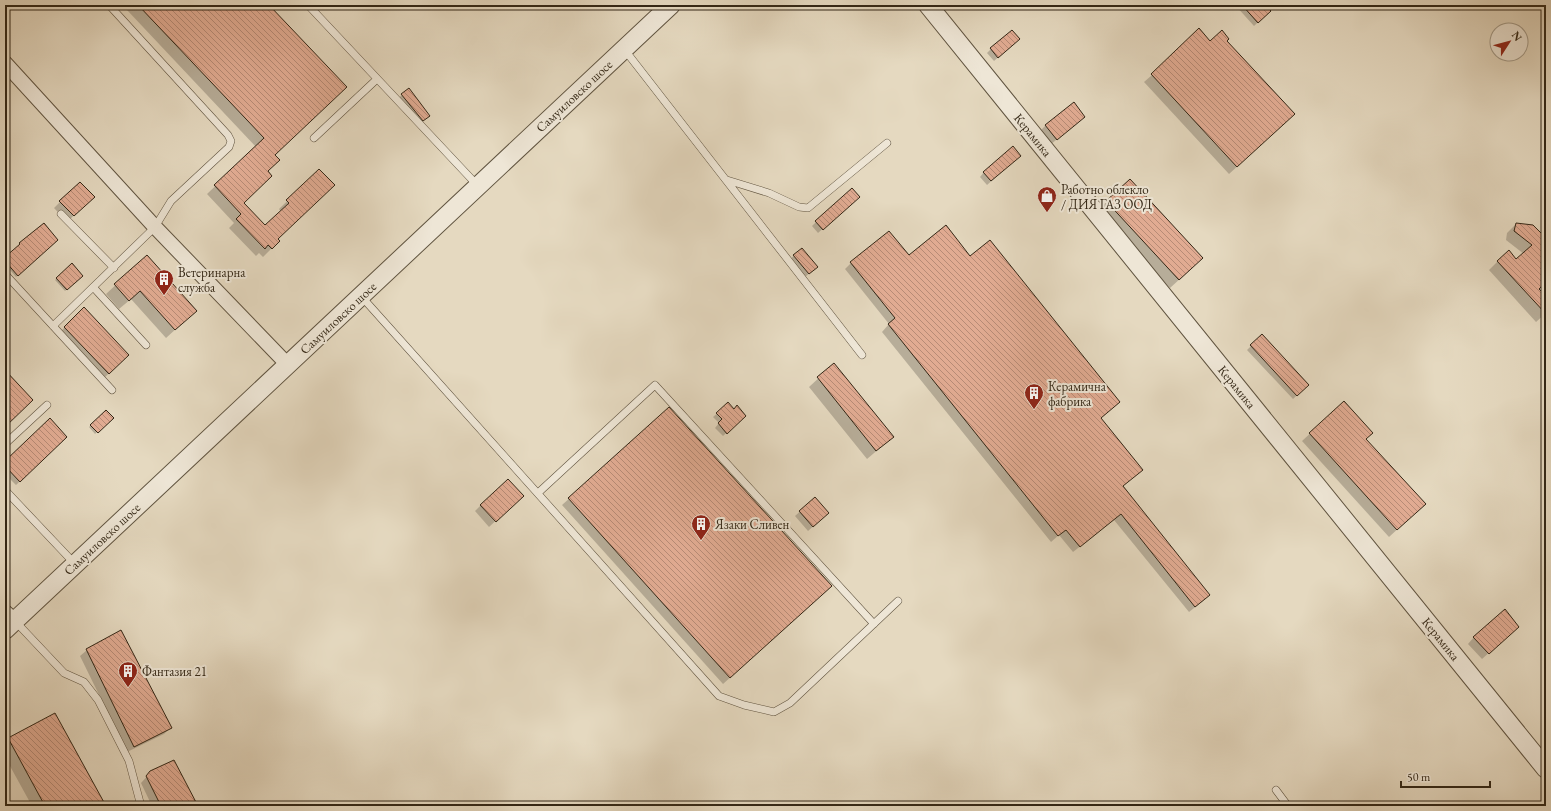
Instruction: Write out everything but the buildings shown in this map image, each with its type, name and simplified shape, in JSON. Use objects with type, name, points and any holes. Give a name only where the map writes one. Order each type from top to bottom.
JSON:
[{"type":"street","name":"Самуиловско шосе","points":[[8,621],[75,564],[671,5]]},
{"type":"street","name":"Керамика","points":[[928,5],[1546,770]]},
{"type":"street","points":[[5,63],[155,227],[288,365]]},
{"type":"lane","points":[[53,326],[94,288],[155,227],[171,201],[229,147],[231,141],[228,135],[109,5]]},
{"type":"lane","points":[[308,5],[478,186]]},
{"type":"lane","points":[[624,49],[862,355]]},
{"type":"lane","points":[[314,138],[377,79]]},
{"type":"lane","points":[[726,180],[769,194],[799,207],[808,208],[887,143]]},
{"type":"lane","points":[[61,214],[114,268]]},
{"type":"lane","points":[[6,276],[112,390]]},
{"type":"lane","points":[[94,288],[146,344]]},
{"type":"lane","points":[[361,296],[718,696],[744,705],[774,712],[790,703],[898,601]]},
{"type":"lane","points":[[538,493],[655,385],[874,624]]},
{"type":"lane","points":[[5,444],[47,405]]},
{"type":"lane","points":[[5,490],[75,564]]},
{"type":"lane","points":[[8,621],[64,673],[84,682],[98,700],[130,761],[140,806]]},
{"type":"lane","points":[[1276,790],[1288,806]]},
{"type":"place","name":"Работно облекло / ДИЯ ГАЗ ООД","points":[[1047,213]]},
{"type":"place","name":"Ветеринарна служба","points":[[164,296]]},
{"type":"place","name":"Керамична фабрика","points":[[1034,410]]},
{"type":"place","name":"Язаки Сливен","points":[[701,541]]},
{"type":"place","name":"Фантазия 21","points":[[128,688]]}]
